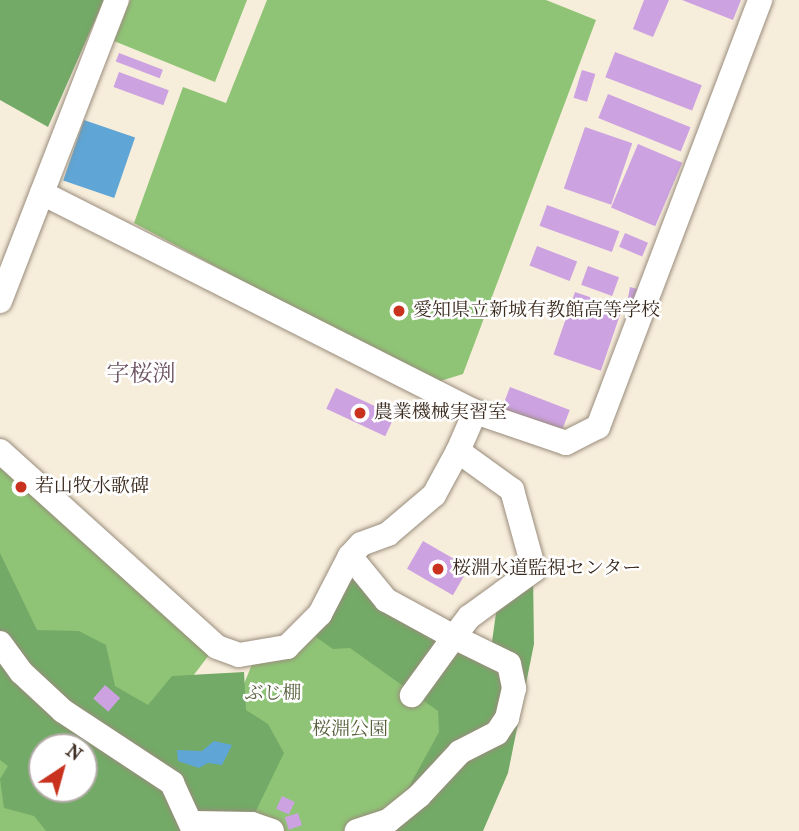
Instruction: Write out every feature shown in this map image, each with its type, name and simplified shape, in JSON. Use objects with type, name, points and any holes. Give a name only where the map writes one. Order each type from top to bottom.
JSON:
[{"type":"street","points":[[0,301],[117,0]]},
{"type":"street","points":[[42,193],[475,412],[566,443],[598,427],[760,0]]},
{"type":"street","points":[[0,451],[217,647],[239,655],[287,647],[320,614],[350,556],[361,544],[388,534],[434,495],[458,452],[475,412]]},
{"type":"street","points":[[412,695],[469,617],[534,570],[512,490],[458,452]]},
{"type":"street","points":[[350,556],[386,600],[509,664],[514,688],[507,718],[497,733],[460,752],[419,796],[387,821],[357,831]]},
{"type":"street","points":[[0,643],[21,673],[63,711],[172,783],[194,827],[251,824],[272,831]]},
{"type":"green space","points":[[0,0],[104,0],[48,127],[0,100]]},
{"type":"green space","points":[[130,0],[247,0],[215,82],[114,41]]},
{"type":"green space","points":[[267,0],[546,0],[596,20],[463,374],[434,383],[134,223],[183,87],[226,103]]},
{"type":"green space","name":"桜淵公園","points":[[0,456],[212,651],[177,697],[234,708],[253,662],[322,617],[514,670],[377,831],[0,831]]},
{"type":"green space","points":[[0,553],[37,630],[79,631],[106,645],[115,686],[148,705],[172,676],[244,672],[246,710],[268,724],[284,753],[248,827],[259,831],[46,831],[34,816],[4,808],[0,779],[8,766],[0,760]]},
{"type":"green space","points":[[357,569],[491,649],[496,613],[508,592],[533,573],[534,644],[508,773],[483,831],[377,831],[388,825],[439,732],[438,711],[350,648],[333,649],[310,633]]},
{"type":"water","points":[[84,120],[135,138],[114,198],[63,181]]},
{"type":"water","points":[[214,741],[232,745],[222,765],[208,763],[199,768],[178,761],[177,750],[202,751]]},
{"type":"building","points":[[644,0],[669,0],[653,37],[633,29]]},
{"type":"building","points":[[682,0],[741,0],[733,20]]},
{"type":"building","points":[[615,52],[702,85],[692,111],[605,77]]},
{"type":"building","points":[[119,53],[163,70],[160,78],[116,61]]},
{"type":"building","points":[[582,70],[595,74],[587,102],[574,98]]},
{"type":"building","points":[[119,72],[169,90],[163,105],[114,87]]},
{"type":"building","points":[[608,94],[691,127],[681,151],[598,118]]},
{"type":"building","points":[[585,127],[632,143],[611,205],[564,188]]},
{"type":"building","points":[[638,144],[682,163],[655,226],[611,208]]},
{"type":"building","points":[[547,205],[619,231],[612,252],[539,226]]},
{"type":"building","points":[[625,233],[648,243],[642,257],[619,247]]},
{"type":"building","points":[[537,246],[577,261],[570,281],[529,266]]},
{"type":"building","points":[[588,266],[619,277],[612,296],[581,285]]},
{"type":"building","points":[[630,287],[637,289],[633,300],[628,298]]},
{"type":"building","points":[[575,292],[622,308],[601,371],[554,354]]},
{"type":"building","points":[[510,387],[570,410],[561,433],[501,410]]},
{"type":"building","name":"農業機械実習室","points":[[336,388],[395,415],[385,436],[326,409]]},
{"type":"building","name":"桜淵水道監視センター","points":[[423,541],[469,568],[453,595],[407,569]]},
{"type":"building","points":[[105,685],[120,698],[108,712],[93,699]]},
{"type":"building","points":[[282,796],[295,802],[289,815],[276,809]]},
{"type":"building","points":[[298,813],[302,825],[289,830],[285,817]]},
{"type":"place","name":"愛知県立新城有教館高等学校","points":[[399,311]]},
{"type":"place","name":"農業機械実習室","points":[[360,413]]},
{"type":"place","name":"若山牧水歌碑","points":[[21,487]]},
{"type":"place","name":"桜淵水道監視センター","points":[[438,569]]},
{"type":"district","name":"字桜渕","points":[[141,374]]},
{"type":"park label","name":"ぶじ棚","points":[[273,694]]}]
